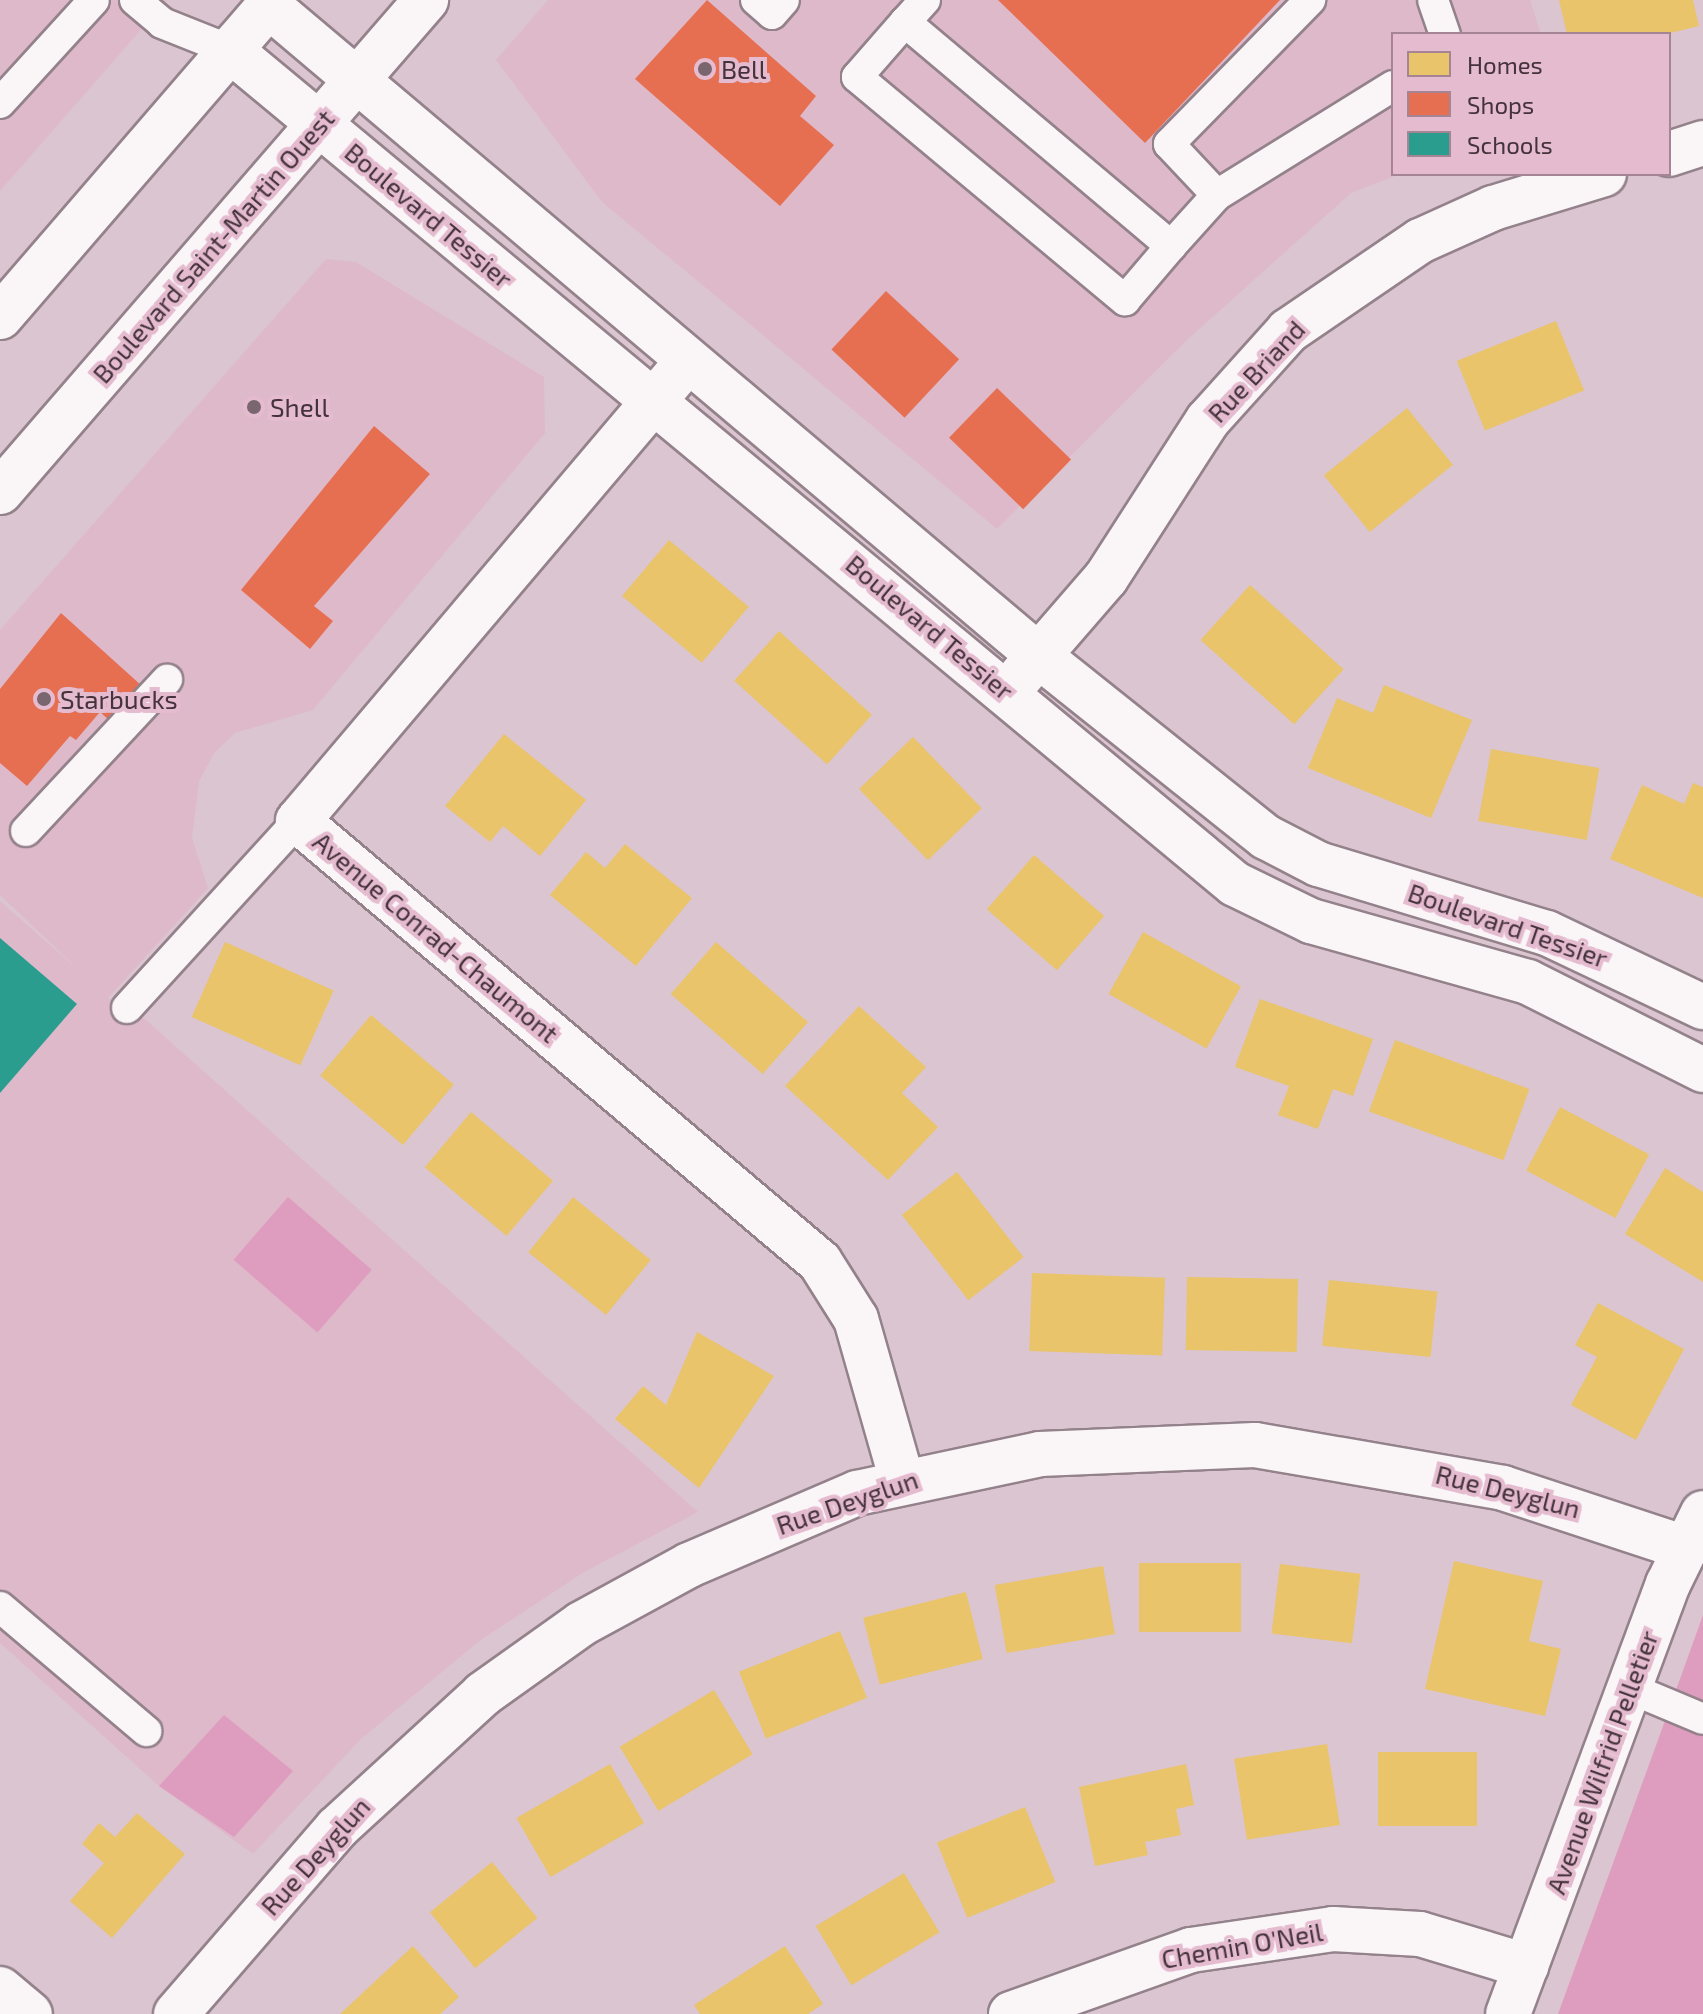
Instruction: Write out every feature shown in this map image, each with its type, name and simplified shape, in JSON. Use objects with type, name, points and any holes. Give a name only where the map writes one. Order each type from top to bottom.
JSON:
[{"type":"street","name":"Boulevard Saint-Martin Ouest","points":[[0,492],[426,0]]},
{"type":"street","points":[[0,317],[272,3]]},
{"type":"street","name":"Boulevard Tessier","points":[[272,3],[357,79],[1039,656],[1291,852],[1547,933],[1703,1007]]},
{"type":"street","name":"Boulevard Tessier","points":[[230,50],[1259,899],[1311,921],[1528,982],[1703,1070]]},
{"type":"street","points":[[1671,153],[1703,143]]},
{"type":"street","name":"Rue Briand","points":[[1008,691],[1106,578],[1208,420],[1288,331],[1352,282],[1432,235],[1598,176]]},
{"type":"street","name":"Avenue Conrad-Chaumont","points":[[690,359],[298,821],[820,1262],[856,1319],[902,1480]]},
{"type":"street","name":"Rue Deyglun","points":[[176,2014],[355,1810],[438,1730],[533,1657],[689,1565],[902,1480],[1093,1448],[1255,1445],[1363,1458],[1694,1531]]},
{"type":"street","name":"Avenue Wilfrid Pelletier","points":[[1508,2014],[1629,1688],[1694,1531]]},
{"type":"street","name":"Chemin O'Neil","points":[[1011,2014],[1161,1958],[1320,1930],[1420,1934],[1526,1966]]},
{"type":"street","points":[[0,1989],[30,2014]]},
{"type":"lane","points":[[0,103],[94,0]]},
{"type":"lane","points":[[135,0],[162,23],[230,50]]},
{"type":"lane","points":[[756,0],[772,14],[784,0]]},
{"type":"lane","points":[[1217,195],[1169,144],[1310,0]]},
{"type":"lane","points":[[1433,0],[1444,32]]},
{"type":"lane","points":[[1171,246],[915,11],[857,77],[1125,300],[1217,195],[1391,87]]},
{"type":"lane","points":[[26,831],[167,680]]},
{"type":"lane","points":[[127,1008],[298,821]]},
{"type":"lane","points":[[0,1607],[146,1731]]},
{"type":"lane","points":[[1629,1688],[1703,1719]]},
{"type":"shaded area","points":[[0,0],[167,0],[0,191]]},
{"type":"shaded area","points":[[548,0],[1530,0],[1540,32],[1391,32],[1391,176],[1395,176],[1351,193],[1187,340],[997,529],[602,202],[496,60]]},
{"type":"shaded area","points":[[326,259],[356,262],[544,377],[545,433],[313,710],[235,733],[214,753],[199,782],[192,838],[208,888],[108,998],[146,1020],[698,1512],[584,1572],[478,1642],[361,1739],[253,1854],[159,1786],[0,1643],[0,901],[82,973],[0,895],[0,630]]},
{"type":"shaded area","points":[[288,1197],[372,1270],[317,1332],[234,1260]]},
{"type":"shaded area","points":[[1703,1615],[1703,2014],[1558,2014],[1658,1740]]},
{"type":"shaded area","points":[[224,1715],[293,1771],[234,1837],[159,1786]]},
{"type":"building: Homes","points":[[1559,0],[1693,0],[1699,26],[1671,33],[1567,32]]},
{"type":"building: Homes","points":[[1556,321],[1584,391],[1485,431],[1457,361]]},
{"type":"building: Homes","points":[[1407,408],[1453,465],[1370,532],[1324,475]]},
{"type":"building: Homes","points":[[669,540],[749,607],[702,663],[622,596]]},
{"type":"building: Homes","points":[[1250,585],[1344,669],[1294,724],[1200,640]]},
{"type":"building: Homes","points":[[779,631],[872,715],[827,764],[734,681]]},
{"type":"building: Homes","points":[[1384,685],[1472,720],[1431,818],[1308,768],[1337,698],[1373,713]]},
{"type":"building: Homes","points":[[504,734],[586,800],[540,856],[503,826],[490,842],[445,806]]},
{"type":"building: Homes","points":[[913,737],[982,808],[928,860],[859,789]]},
{"type":"building: Homes","points":[[1491,749],[1599,768],[1587,840],[1478,821]]},
{"type":"building: Homes","points":[[1693,783],[1703,787],[1703,898],[1610,859],[1642,785],[1684,804]]},
{"type":"building: Homes","points":[[625,844],[692,898],[636,966],[550,895],[586,852],[605,868]]},
{"type":"building: Homes","points":[[1034,855],[1104,916],[1057,970],[987,909]]},
{"type":"building: Homes","points":[[1143,932],[1241,986],[1207,1048],[1109,994]]},
{"type":"building: Homes","points":[[225,942],[334,990],[300,1065],[192,1017]]},
{"type":"building: Homes","points":[[716,942],[808,1022],[763,1074],[671,994]]},
{"type":"building: Homes","points":[[1260,999],[1373,1039],[1353,1096],[1333,1089],[1318,1129],[1278,1115],[1289,1086],[1235,1067]]},
{"type":"building: Homes","points":[[859,1006],[926,1067],[902,1093],[938,1127],[888,1180],[785,1086]]},
{"type":"building: Homes","points":[[371,1015],[454,1084],[403,1145],[320,1076]]},
{"type":"building: Homes","points":[[1395,1040],[1529,1089],[1503,1160],[1369,1111]]},
{"type":"building: Homes","points":[[1560,1107],[1649,1154],[1615,1218],[1526,1171]]},
{"type":"building: Homes","points":[[471,1112],[553,1181],[507,1236],[425,1167]]},
{"type":"building: Homes","points":[[1665,1168],[1703,1192],[1703,1282],[1625,1234]]},
{"type":"building: Homes","points":[[957,1172],[1023,1257],[968,1300],[902,1215]]},
{"type":"building: Homes","points":[[573,1197],[651,1260],[606,1315],[528,1252]]},
{"type":"building: Homes","points":[[1032,1273],[1165,1278],[1162,1356],[1029,1351]]},
{"type":"building: Homes","points":[[1187,1277],[1298,1279],[1297,1352],[1186,1350]]},
{"type":"building: Homes","points":[[1329,1280],[1437,1291],[1431,1357],[1322,1346]]},
{"type":"building: Homes","points":[[1598,1303],[1684,1349],[1636,1440],[1571,1405],[1597,1357],[1575,1345]]},
{"type":"building: Homes","points":[[697,1332],[774,1376],[699,1488],[615,1419],[643,1386],[666,1405]]},
{"type":"building: Homes","points":[[1454,1561],[1543,1581],[1529,1641],[1561,1649],[1545,1716],[1425,1689]]},
{"type":"building: Homes","points":[[1139,1563],[1241,1563],[1241,1632],[1139,1632]]},
{"type":"building: Homes","points":[[1280,1564],[1360,1574],[1352,1643],[1271,1633]]},
{"type":"building: Homes","points":[[1103,1566],[1115,1634],[1007,1653],[995,1585]]},
{"type":"building: Homes","points":[[966,1592],[983,1659],[880,1685],[863,1618]]},
{"type":"building: Homes","points":[[840,1631],[867,1698],[766,1739],[739,1672]]},
{"type":"building: Homes","points":[[714,1690],[753,1754],[658,1811],[620,1747]]},
{"type":"building: Homes","points":[[1327,1744],[1340,1825],[1247,1840],[1234,1759]]},
{"type":"building: Homes","points":[[1378,1752],[1477,1752],[1477,1826],[1378,1826]]},
{"type":"building: Homes","points":[[610,1764],[644,1823],[550,1877],[516,1818]]},
{"type":"building: Homes","points":[[1186,1764],[1194,1805],[1176,1809],[1181,1835],[1145,1842],[1148,1855],[1095,1866],[1079,1787]]},
{"type":"building: Homes","points":[[1025,1807],[1055,1882],[967,1918],[937,1843]]},
{"type":"building: Homes","points":[[137,1813],[185,1854],[112,1938],[70,1901],[104,1863],[82,1844],[99,1823],[115,1837]]},
{"type":"building: Homes","points":[[492,1862],[537,1918],[475,1968],[430,1912]]},
{"type":"building: Homes","points":[[904,1873],[940,1932],[851,1985],[816,1926]]},
{"type":"building: Homes","points":[[413,1946],[459,1997],[440,2014],[340,2014]]},
{"type":"building: Homes","points":[[785,1946],[823,2004],[808,2014],[700,2014],[694,2005]]},
{"type":"building: Shops","points":[[707,0],[816,96],[800,116],[834,145],[780,206],[635,79]]},
{"type":"building: Shops","points":[[998,0],[1280,0],[1145,143]]},
{"type":"building: Shops","points":[[886,291],[959,359],[905,418],[831,350]]},
{"type":"building: Shops","points":[[997,388],[1071,460],[1023,509],[949,438]]},
{"type":"building: Shops","points":[[374,426],[430,474],[314,606],[333,621],[310,649],[241,590]]},
{"type":"building: Shops","points":[[61,613],[142,686],[111,722],[100,712],[76,740],[70,736],[27,786],[0,763],[0,689]]},
{"type":"building: Schools","points":[[0,938],[77,1004],[0,1093]]},
{"type":"place","name":"Bell","points":[[705,69]]},
{"type":"place","name":"Shell","points":[[254,407]]},
{"type":"place","name":"Starbucks","points":[[44,699]]}]
